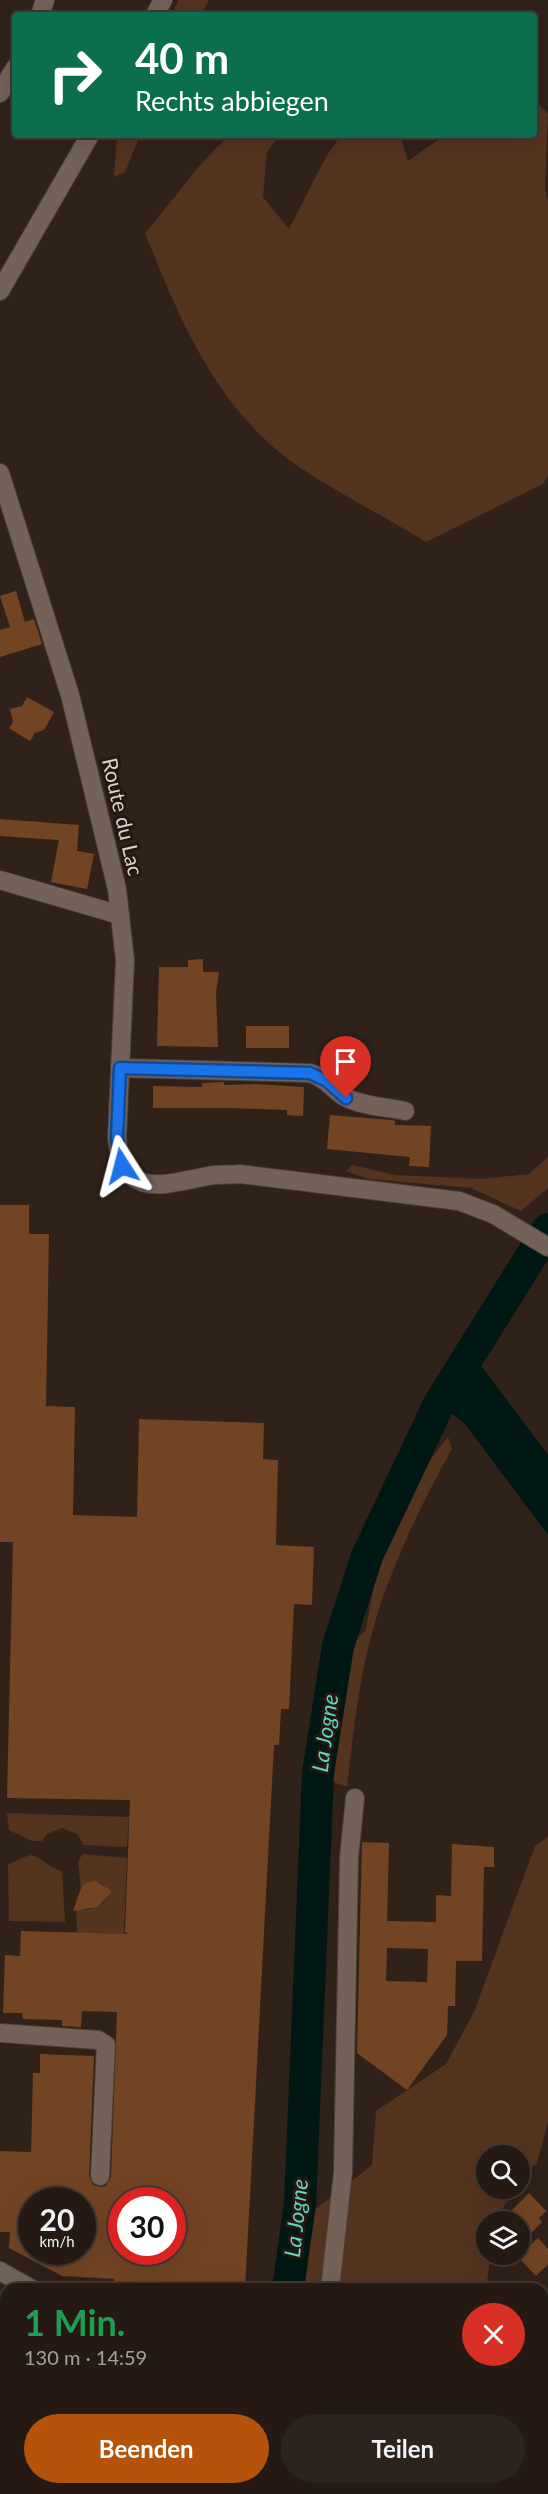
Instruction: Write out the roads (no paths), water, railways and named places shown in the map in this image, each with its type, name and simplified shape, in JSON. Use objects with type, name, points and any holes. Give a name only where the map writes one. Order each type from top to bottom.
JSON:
[{"type":"street","points":[[0,93],[12,73]]},
{"type":"street","points":[[0,291],[88,138]]},
{"type":"street","name":"Route du Lac","points":[[0,473],[70,695],[107,845],[120,915],[125,960],[118,1150],[122,1166],[133,1178],[146,1185],[158,1186],[212,1176],[240,1174],[459,1200],[504,1220],[548,1247]]},
{"type":"street","points":[[0,880],[120,915]]},
{"type":"street","points":[[120,1068],[310,1073],[354,1101],[405,1111]]},
{"type":"street","points":[[331,2283],[343,2172],[349,1858],[355,1798]]},
{"type":"street","points":[[0,2033],[98,2040],[106,2045],[100,2176]]},
{"type":"street","points":[[0,2271],[21,2283]]},
{"type":"water","points":[[471,1352],[548,1455],[548,1535],[465,1424],[439,1404]]},
{"type":"waterway","name":"La Jogne","points":[[289,2283],[300,2204],[318,1773],[338,1646],[367,1556],[439,1404],[548,1229]]}]
